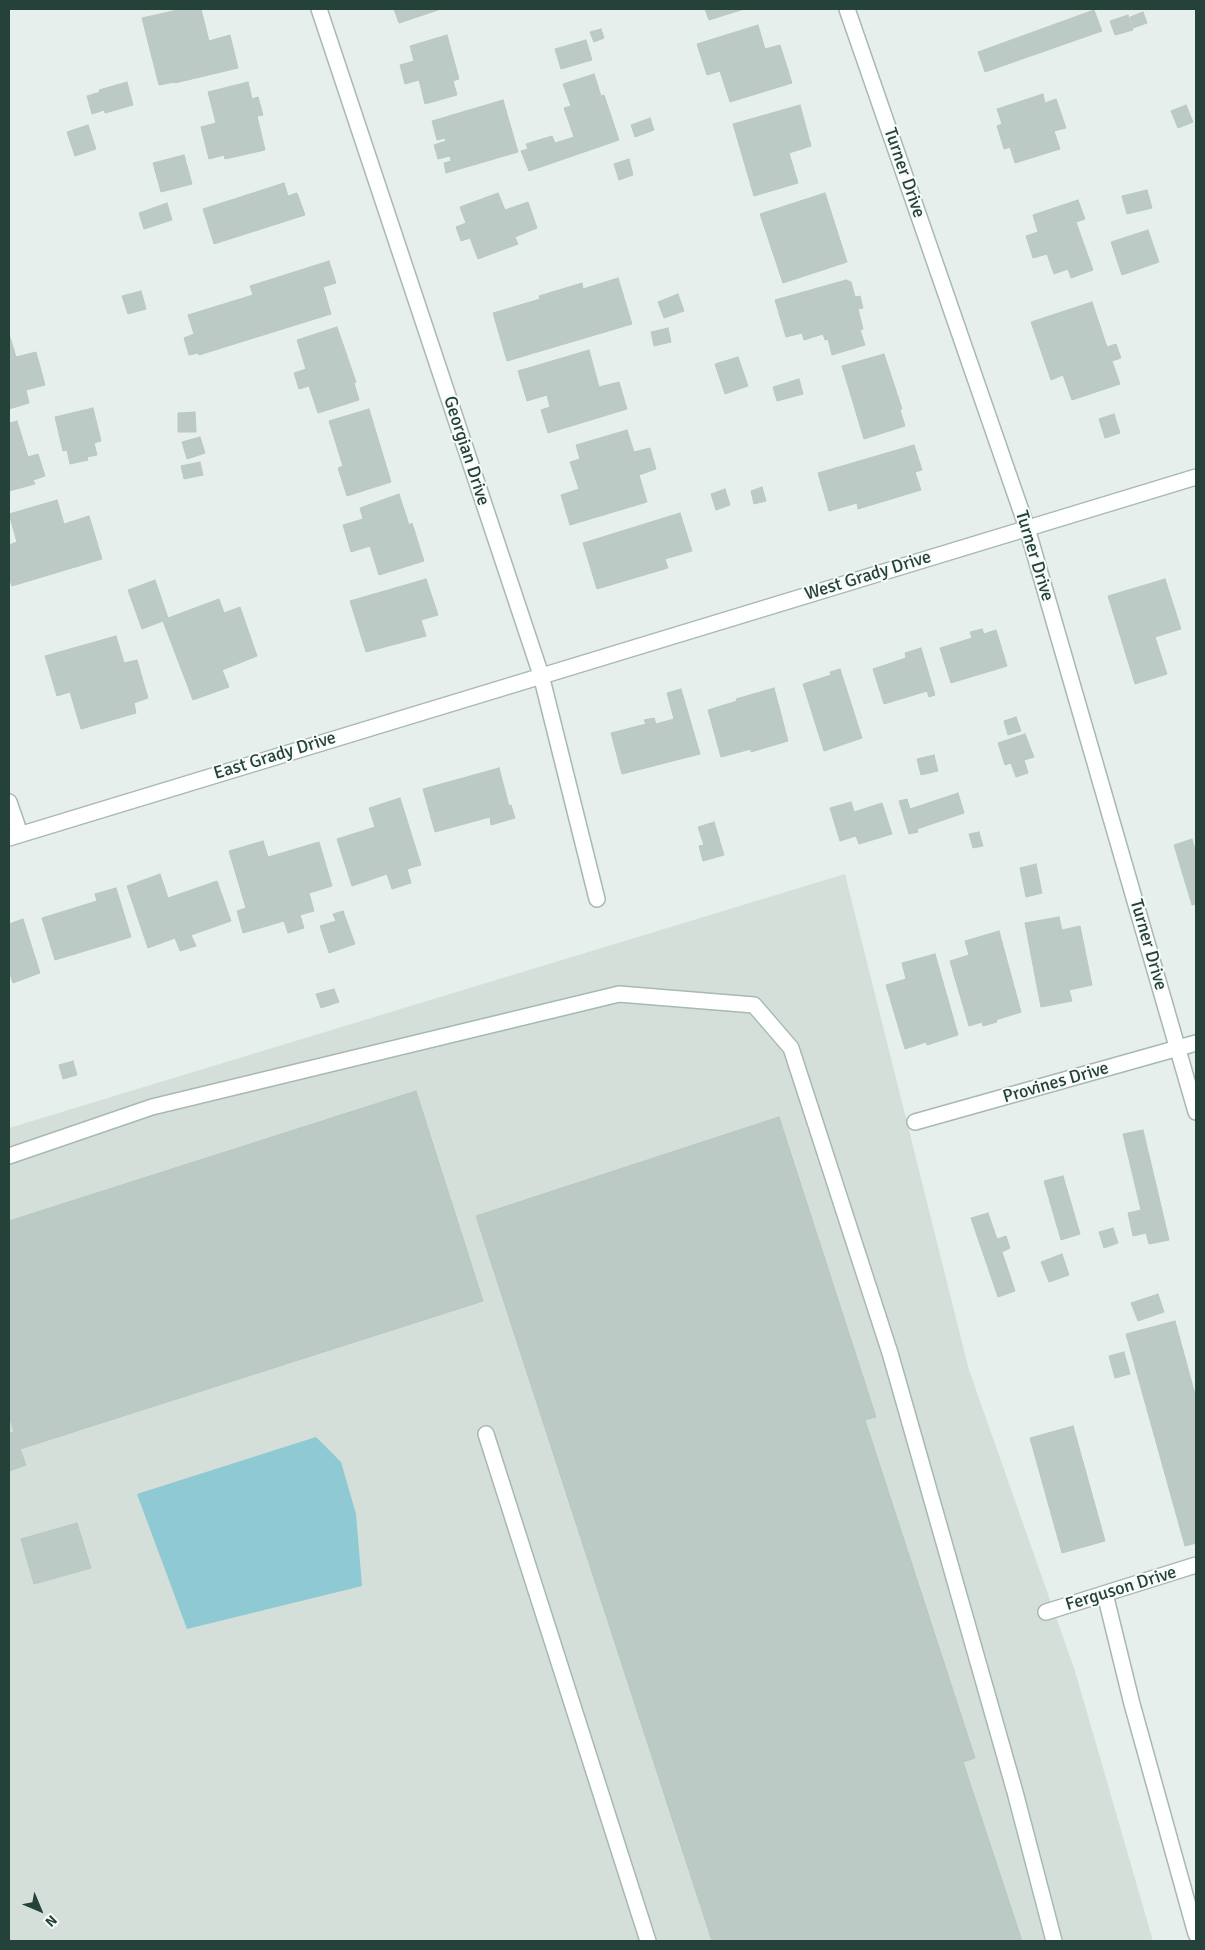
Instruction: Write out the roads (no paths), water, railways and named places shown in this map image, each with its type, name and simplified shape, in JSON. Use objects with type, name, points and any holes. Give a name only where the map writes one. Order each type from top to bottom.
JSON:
[{"type":"street","name":"Georgian Drive","points":[[319,9],[541,675],[597,899]]},
{"type":"street","name":"Turner Drive","points":[[847,9],[1027,528],[1196,1112]]},
{"type":"street","name":"West Grady Drive","points":[[541,675],[1196,477]]},
{"type":"street","name":"East Grady Drive","points":[[14,836],[541,675]]},
{"type":"street","points":[[9,802],[14,836]]},
{"type":"street","points":[[9,1156],[152,1107],[619,994],[754,1006],[791,1048],[884,1335],[1016,1792],[1054,1941]]},
{"type":"street","name":"Provines Drive","points":[[915,1122],[1196,1043]]},
{"type":"street","points":[[486,1434],[648,1941]]},
{"type":"street","name":"Ferguson Drive","points":[[1046,1612],[1196,1565]]},
{"type":"street","points":[[1105,1594],[1132,1704],[1196,1934]]},
{"type":"water","points":[[316,1437],[341,1462],[356,1514],[362,1586],[187,1629],[137,1494]]}]
